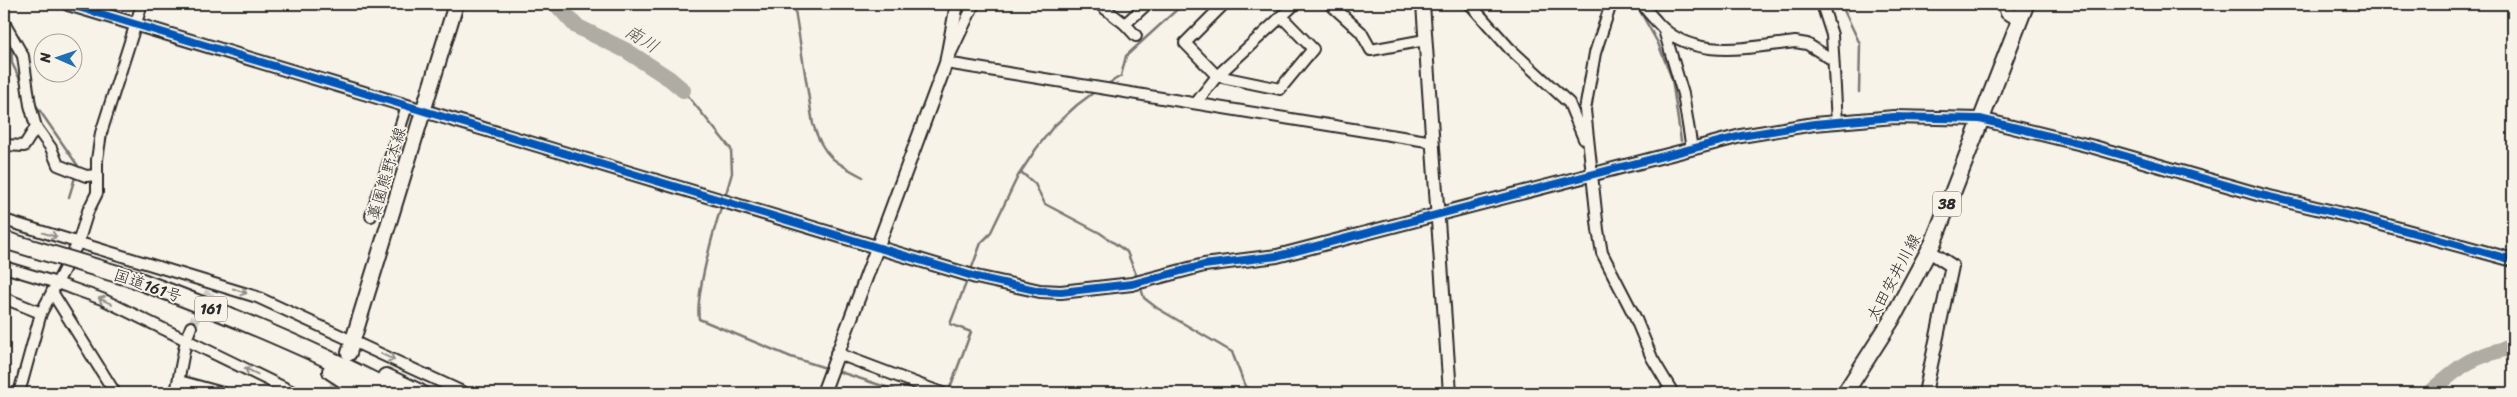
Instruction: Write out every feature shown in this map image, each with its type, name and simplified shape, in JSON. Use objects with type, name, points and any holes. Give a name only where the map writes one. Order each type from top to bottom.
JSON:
[{"type":"highway","name":"国道161号","points":[[4,240],[134,279],[193,301],[397,393]]},
{"type":"highway","points":[[287,342],[365,393]]},
{"type":"highway","points":[[287,342],[379,373],[420,393]]},
{"type":"main road","name":"藁園熊野本線","points":[[351,346],[456,4]]},
{"type":"main road","name":"太田安井川線","points":[[1845,393],[1891,321],[1928,250],[2026,4]]},
{"type":"street","points":[[68,4],[969,274],[1040,291],[1084,290],[1132,284],[1204,266],[1277,256],[1438,216],[1741,136],[1814,124],[1894,117],[1980,119],[2094,147],[2261,195],[2363,219],[2513,260]]},
{"type":"street","points":[[19,393],[41,313],[78,243],[88,211],[97,193],[101,133],[142,4]]},
{"type":"street","points":[[946,62],[958,4]]},
{"type":"street","points":[[823,393],[879,247],[886,223],[946,62],[974,4]]},
{"type":"street","points":[[1099,4],[1125,24],[1136,36]]},
{"type":"street","points":[[1125,24],[1147,4]]},
{"type":"street","points":[[1224,4],[1185,43],[1217,76],[1280,89],[1314,49],[1282,16]]},
{"type":"street","points":[[1196,103],[1217,76],[1295,4]]},
{"type":"street","points":[[1330,4],[1361,32],[1371,50],[1425,40]]},
{"type":"street","points":[[1423,4],[1450,393]]},
{"type":"street","points":[[1470,4],[1508,48],[1569,103],[1587,147]]},
{"type":"street","points":[[1611,4],[1589,79],[1585,110],[1587,147],[1602,253],[1635,318],[1652,358],[1673,393]]},
{"type":"street","points":[[1643,4],[1664,30],[1690,45],[1720,49],[1795,42],[1807,44],[1833,60]]},
{"type":"street","points":[[1822,4],[1832,35],[1837,123]]},
{"type":"street","points":[[2004,4],[2008,13],[2020,19]]},
{"type":"street","points":[[4,23],[23,56],[30,105],[36,127],[51,148],[58,165],[86,176],[97,175]]},
{"type":"street","points":[[1664,30],[1683,94],[1692,149]]},
{"type":"street","points":[[946,62],[1433,142]]},
{"type":"street","points":[[372,216],[407,106]]},
{"type":"street","points":[[4,145],[24,146],[36,127]]},
{"type":"street","points":[[4,220],[212,287],[257,297],[351,346],[465,393]]},
{"type":"street","points":[[1925,393],[1952,266],[1928,250]]},
{"type":"street","points":[[4,267],[57,282],[102,299],[186,340],[276,389],[295,393]]},
{"type":"street","points":[[52,292],[115,393]]},
{"type":"street","points":[[4,298],[41,313]]},
{"type":"street","points":[[176,393],[186,340],[191,327]]},
{"type":"street","points":[[833,364],[942,393]]},
{"type":"street","points":[[179,381],[223,393]]},
{"type":"waterway","name":"南川","points":[[556,4],[576,26],[627,51],[670,79],[683,90]]},
{"type":"waterway","points":[[794,4],[813,124],[817,135],[831,157],[844,167],[863,177]]},
{"type":"waterway","points":[[1106,85],[1121,76],[1126,56],[1183,4]]},
{"type":"waterway","points":[[1636,4],[1658,43],[1672,79],[1681,141]]},
{"type":"waterway","points":[[1841,4],[1860,44],[1859,92]]},
{"type":"waterway","points":[[4,15],[11,22],[11,27]]},
{"type":"waterway","points":[[11,42],[12,63],[23,86]]},
{"type":"waterway","points":[[683,90],[731,149],[732,173],[725,197]]},
{"type":"waterway","points":[[971,270],[981,243],[990,234],[1018,176],[1036,149],[1053,127],[1097,90]]},
{"type":"waterway","points":[[33,101],[78,166],[77,169]]},
{"type":"waterway","points":[[1021,172],[1035,184],[1045,204],[1100,233],[1127,252],[1137,277]]},
{"type":"waterway","points":[[69,197],[76,174]]},
{"type":"waterway","points":[[722,205],[702,279],[699,319],[791,357],[829,369]]},
{"type":"waterway","points":[[948,393],[971,332],[950,324],[968,278]]},
{"type":"waterway","points":[[1140,285],[1144,298],[1157,308],[1232,352],[1245,386],[1253,393]]},
{"type":"waterway","points":[[2429,393],[2459,368],[2476,358],[2513,347]]},
{"type":"waterway","points":[[837,371],[904,393]]},
{"type":"tunnel","points":[[191,327],[210,292]]},
{"type":"tunnel","points":[[334,393],[343,368]]},
{"type":"cycle path","points":[[68,4],[976,277],[1040,291],[1061,292],[1132,284],[1204,265],[1277,256],[1741,136],[1814,124],[1894,117],[1980,119],[2094,147],[2261,195],[2363,219],[2513,260]]}]
